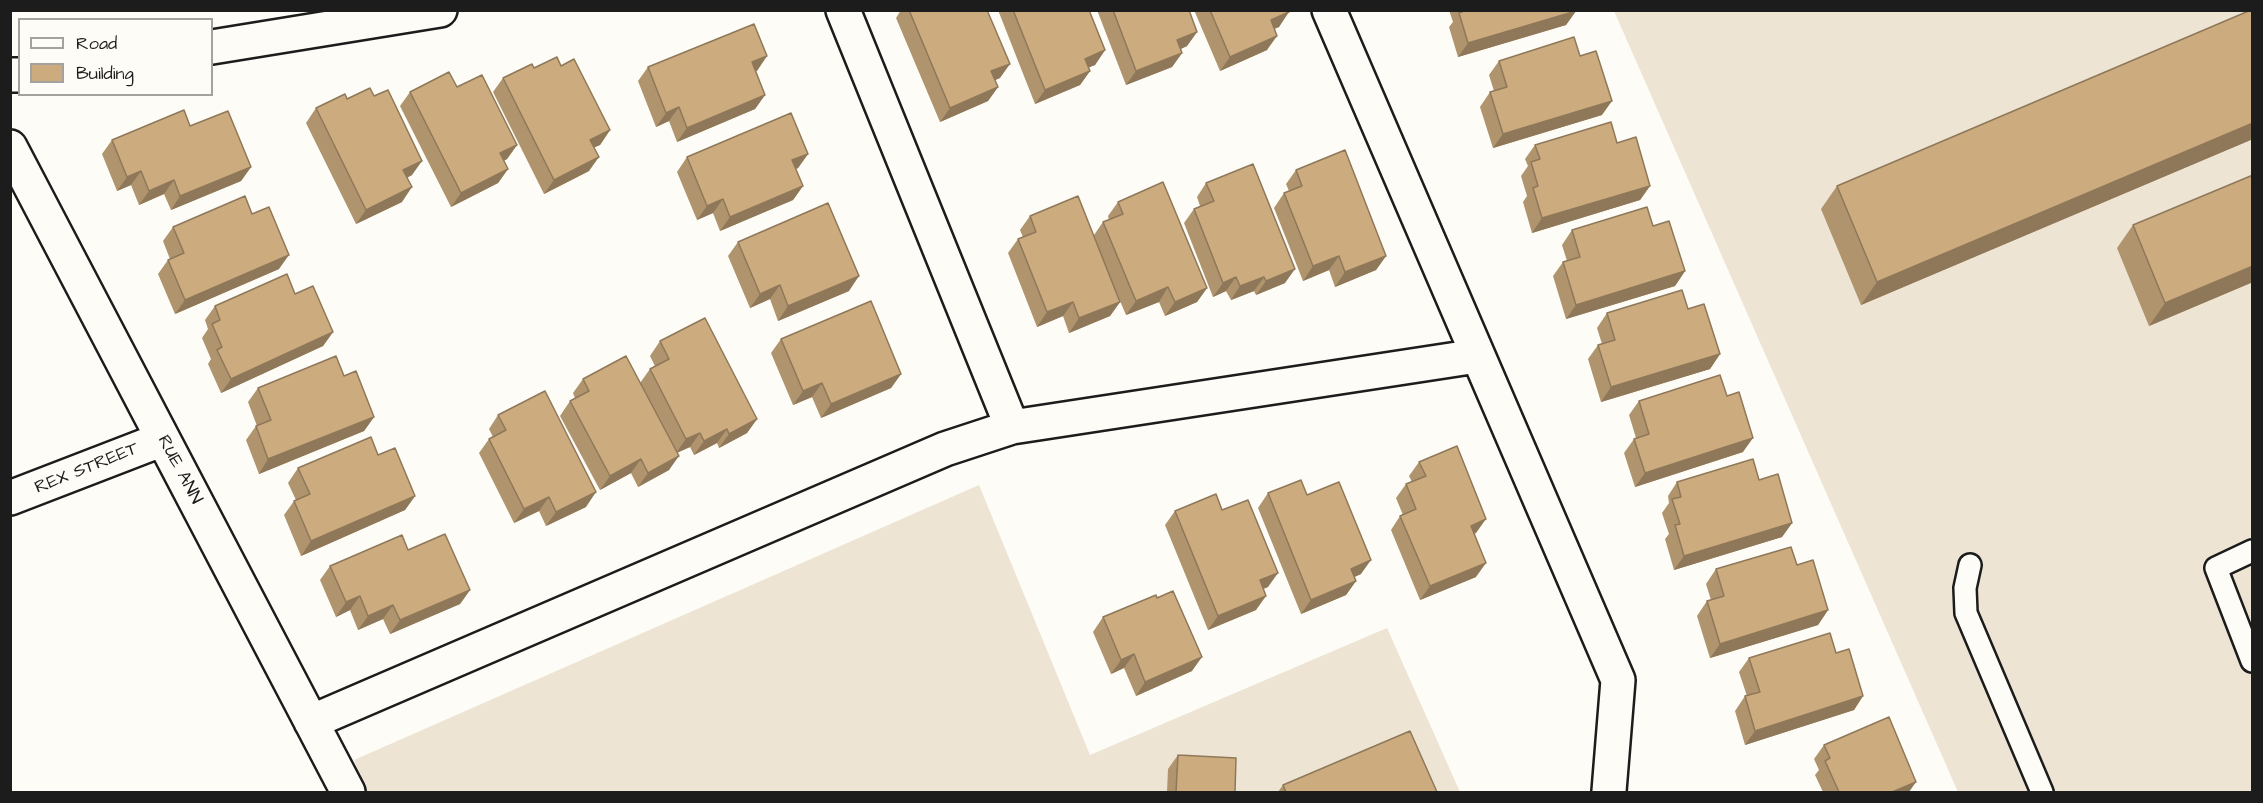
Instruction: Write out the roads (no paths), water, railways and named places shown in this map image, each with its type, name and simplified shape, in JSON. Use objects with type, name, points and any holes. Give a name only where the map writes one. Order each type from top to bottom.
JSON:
[{"type":"street","points":[[213,47],[440,10]]},
{"type":"street","points":[[843,10],[1012,427]]},
{"type":"street","points":[[1329,10],[1618,680],[1609,791]]},
{"type":"street","name":"RUE ANN","points":[[10,147],[348,792]]},
{"type":"street","points":[[311,722],[945,449],[1012,427],[1477,356]]},
{"type":"street","name":"REX STREET","points":[[10,498],[163,439]]},
{"type":"lane","points":[[2253,551],[2216,568],[2253,661]]},
{"type":"lane","points":[[1970,565],[1965,588],[1966,613],[2042,792]]}]
